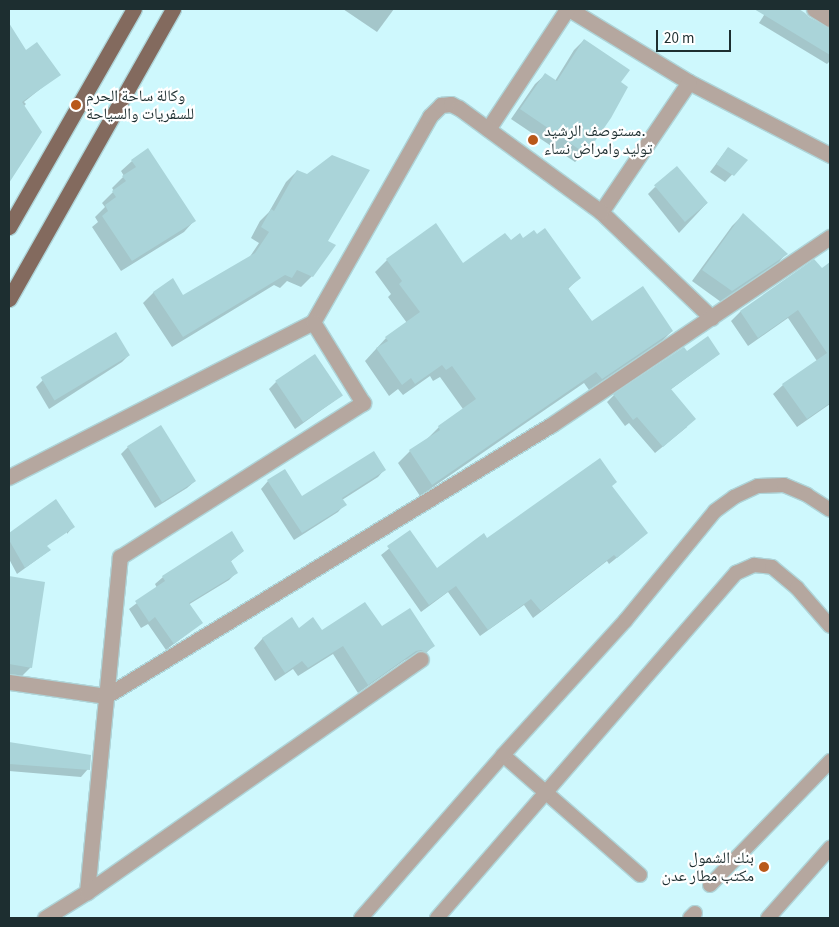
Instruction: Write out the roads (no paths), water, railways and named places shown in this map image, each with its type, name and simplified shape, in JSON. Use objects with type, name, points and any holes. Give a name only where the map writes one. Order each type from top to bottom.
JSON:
[{"type":"main road","points":[[9,227],[134,9]]},
{"type":"main road","points":[[9,300],[174,9]]},
{"type":"street","points":[[488,129],[568,9],[689,82],[830,155]]},
{"type":"street","points":[[814,9],[830,19]]},
{"type":"street","points":[[601,212],[689,82]]},
{"type":"street","points":[[9,477],[312,322],[430,116],[441,106],[451,104],[601,212],[712,318]]},
{"type":"street","points":[[9,682],[106,696],[551,425],[830,237]]},
{"type":"street","points":[[87,892],[120,557],[363,403],[312,322]]},
{"type":"street","points":[[45,918],[87,892],[421,660]]},
{"type":"lane","points":[[361,918],[502,755],[625,621],[715,511],[734,497],[758,486],[784,485],[807,495],[830,510]]},
{"type":"lane","points":[[437,918],[727,582],[745,568],[763,565],[781,573],[797,588],[830,626]]},
{"type":"lane","points":[[502,755],[640,875]]},
{"type":"lane","points":[[710,885],[830,761]]},
{"type":"lane","points":[[768,918],[830,848]]},
{"type":"place","name":"وكالة ساحة الحرم للسفريات والسياحة","points":[[76,105]]},
{"type":"place","name":"مستوصف الرشيد. توليد وامراض نساء","points":[[533,140]]},
{"type":"place","name":"بنك الشمول مكتب مطار عدن","points":[[764,867]]}]
